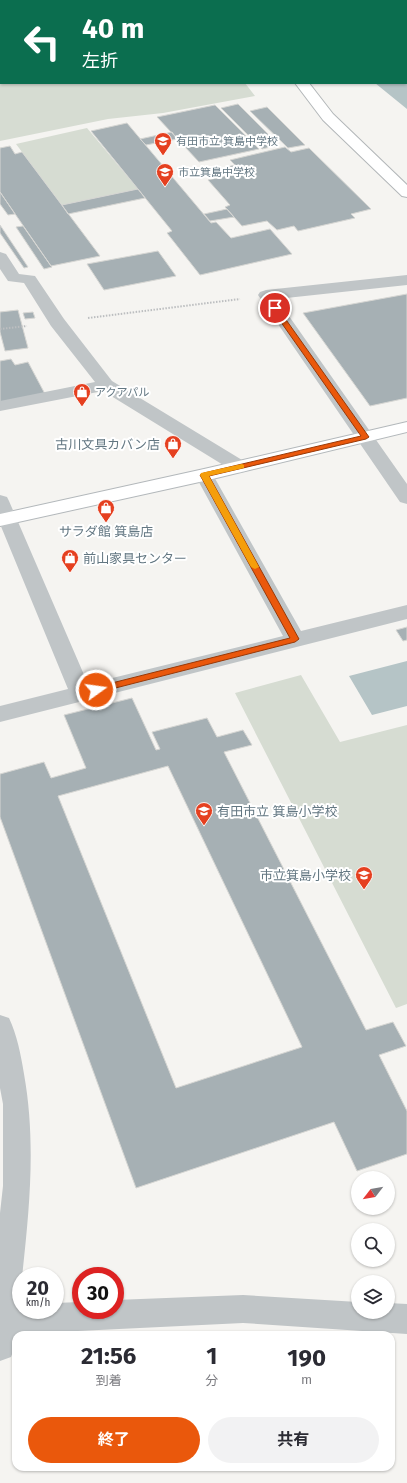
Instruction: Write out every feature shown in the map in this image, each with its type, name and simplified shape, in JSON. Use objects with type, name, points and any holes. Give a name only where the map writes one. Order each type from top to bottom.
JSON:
[{"type":"main road","points":[[303,84],[328,117],[407,193]]},
{"type":"main road","points":[[3,513],[204,475],[407,427]]},
{"type":"street","points":[[0,257],[14,278],[29,278],[57,322],[106,384],[240,467]]},
{"type":"street","points":[[407,280],[266,295],[407,498]]},
{"type":"street","points":[[0,406],[106,384]]},
{"type":"street","points":[[204,475],[295,639]]},
{"type":"street","points":[[3,513],[81,694]]},
{"type":"street","points":[[0,714],[407,612]]},
{"type":"street","points":[[0,1026],[8,1056],[16,1104],[17,1146],[17,1186],[1,1329],[243,1309],[407,1318]]},
{"type":"path","points":[[0,329],[266,295]]},
{"type":"shaded area","points":[[0,84],[246,84],[255,96],[163,113],[108,119],[0,141]]},
{"type":"shaded area","points":[[376,84],[407,84],[407,109]]},
{"type":"shaded area","points":[[87,128],[138,189],[62,205],[16,144]]},
{"type":"shaded area","points":[[407,661],[407,706],[372,715],[349,676]]},
{"type":"shaded area","points":[[301,675],[340,742],[407,725],[407,1004],[396,1008],[235,693]]},
{"type":"building","points":[[238,104],[279,145],[262,149],[221,108]]},
{"type":"building","points":[[215,105],[259,149],[199,162],[157,117]]},
{"type":"building","points":[[267,107],[305,145],[288,148],[250,111]]},
{"type":"building","points":[[127,123],[211,223],[216,222],[231,238],[270,229],[292,254],[200,275],[167,233],[172,231],[91,131]]},
{"type":"building","points":[[172,132],[177,139],[146,145],[140,139]]},
{"type":"building","points":[[10,146],[15,154],[22,152],[100,256],[51,266],[0,192],[0,148]]},
{"type":"building","points":[[285,147],[291,152],[309,148],[371,209],[351,214],[355,218],[298,231],[294,226],[277,230],[267,221],[242,226],[225,207],[230,205],[208,180],[225,176],[219,169],[235,165],[230,160]]},
{"type":"building","points":[[138,189],[145,198],[68,214],[62,205]]},
{"type":"building","points":[[0,192],[15,214],[8,215],[0,204]]},
{"type":"building","points":[[227,209],[234,217],[210,221],[204,214]]},
{"type":"building","points":[[0,225],[28,267],[24,268],[0,233]]},
{"type":"building","points":[[23,226],[52,267],[44,269],[16,227]]},
{"type":"building","points":[[158,251],[176,276],[104,290],[87,264]]},
{"type":"building","points":[[407,294],[407,398],[370,406],[303,313]]},
{"type":"building","points":[[18,310],[28,348],[5,351],[0,332],[0,312]]},
{"type":"building","points":[[33,312],[35,318],[25,319],[23,313]]},
{"type":"building","points":[[11,359],[15,365],[28,362],[45,394],[0,404],[0,361]]},
{"type":"building","points":[[407,627],[407,640],[403,641],[396,630]]},
{"type":"building","points":[[132,698],[156,750],[160,749],[152,732],[207,718],[217,737],[243,730],[252,745],[224,752],[366,1030],[393,1022],[406,1046],[379,1055],[407,1111],[407,1154],[357,1171],[334,1122],[136,1188],[0,817],[0,774],[44,762],[51,778],[86,768],[64,715]],"holes":[[[168,766],[302,1047],[176,1088],[58,796]]]},
{"type":"slow traffic","points":[[242,466],[204,475],[255,567]]},
{"type":"place","name":"有田市立 箕島中学校","points":[[163,156]]},
{"type":"place","name":"市立箕島中学校","points":[[165,187]]},
{"type":"place","name":"アクアパル","points":[[82,407]]},
{"type":"place","name":"古川文具カバン店","points":[[173,459]]},
{"type":"place","name":"サラダ館 箕島店","points":[[106,523]]},
{"type":"place","name":"前山家具センター","points":[[70,573]]},
{"type":"place","name":"有田市立 箕島小学校","points":[[204,826]]},
{"type":"place","name":"市立箕島小学校","points":[[364,890]]},
{"type":"route","points":[[96,690],[295,639],[204,475],[366,437],[301,347],[275,308]]}]
